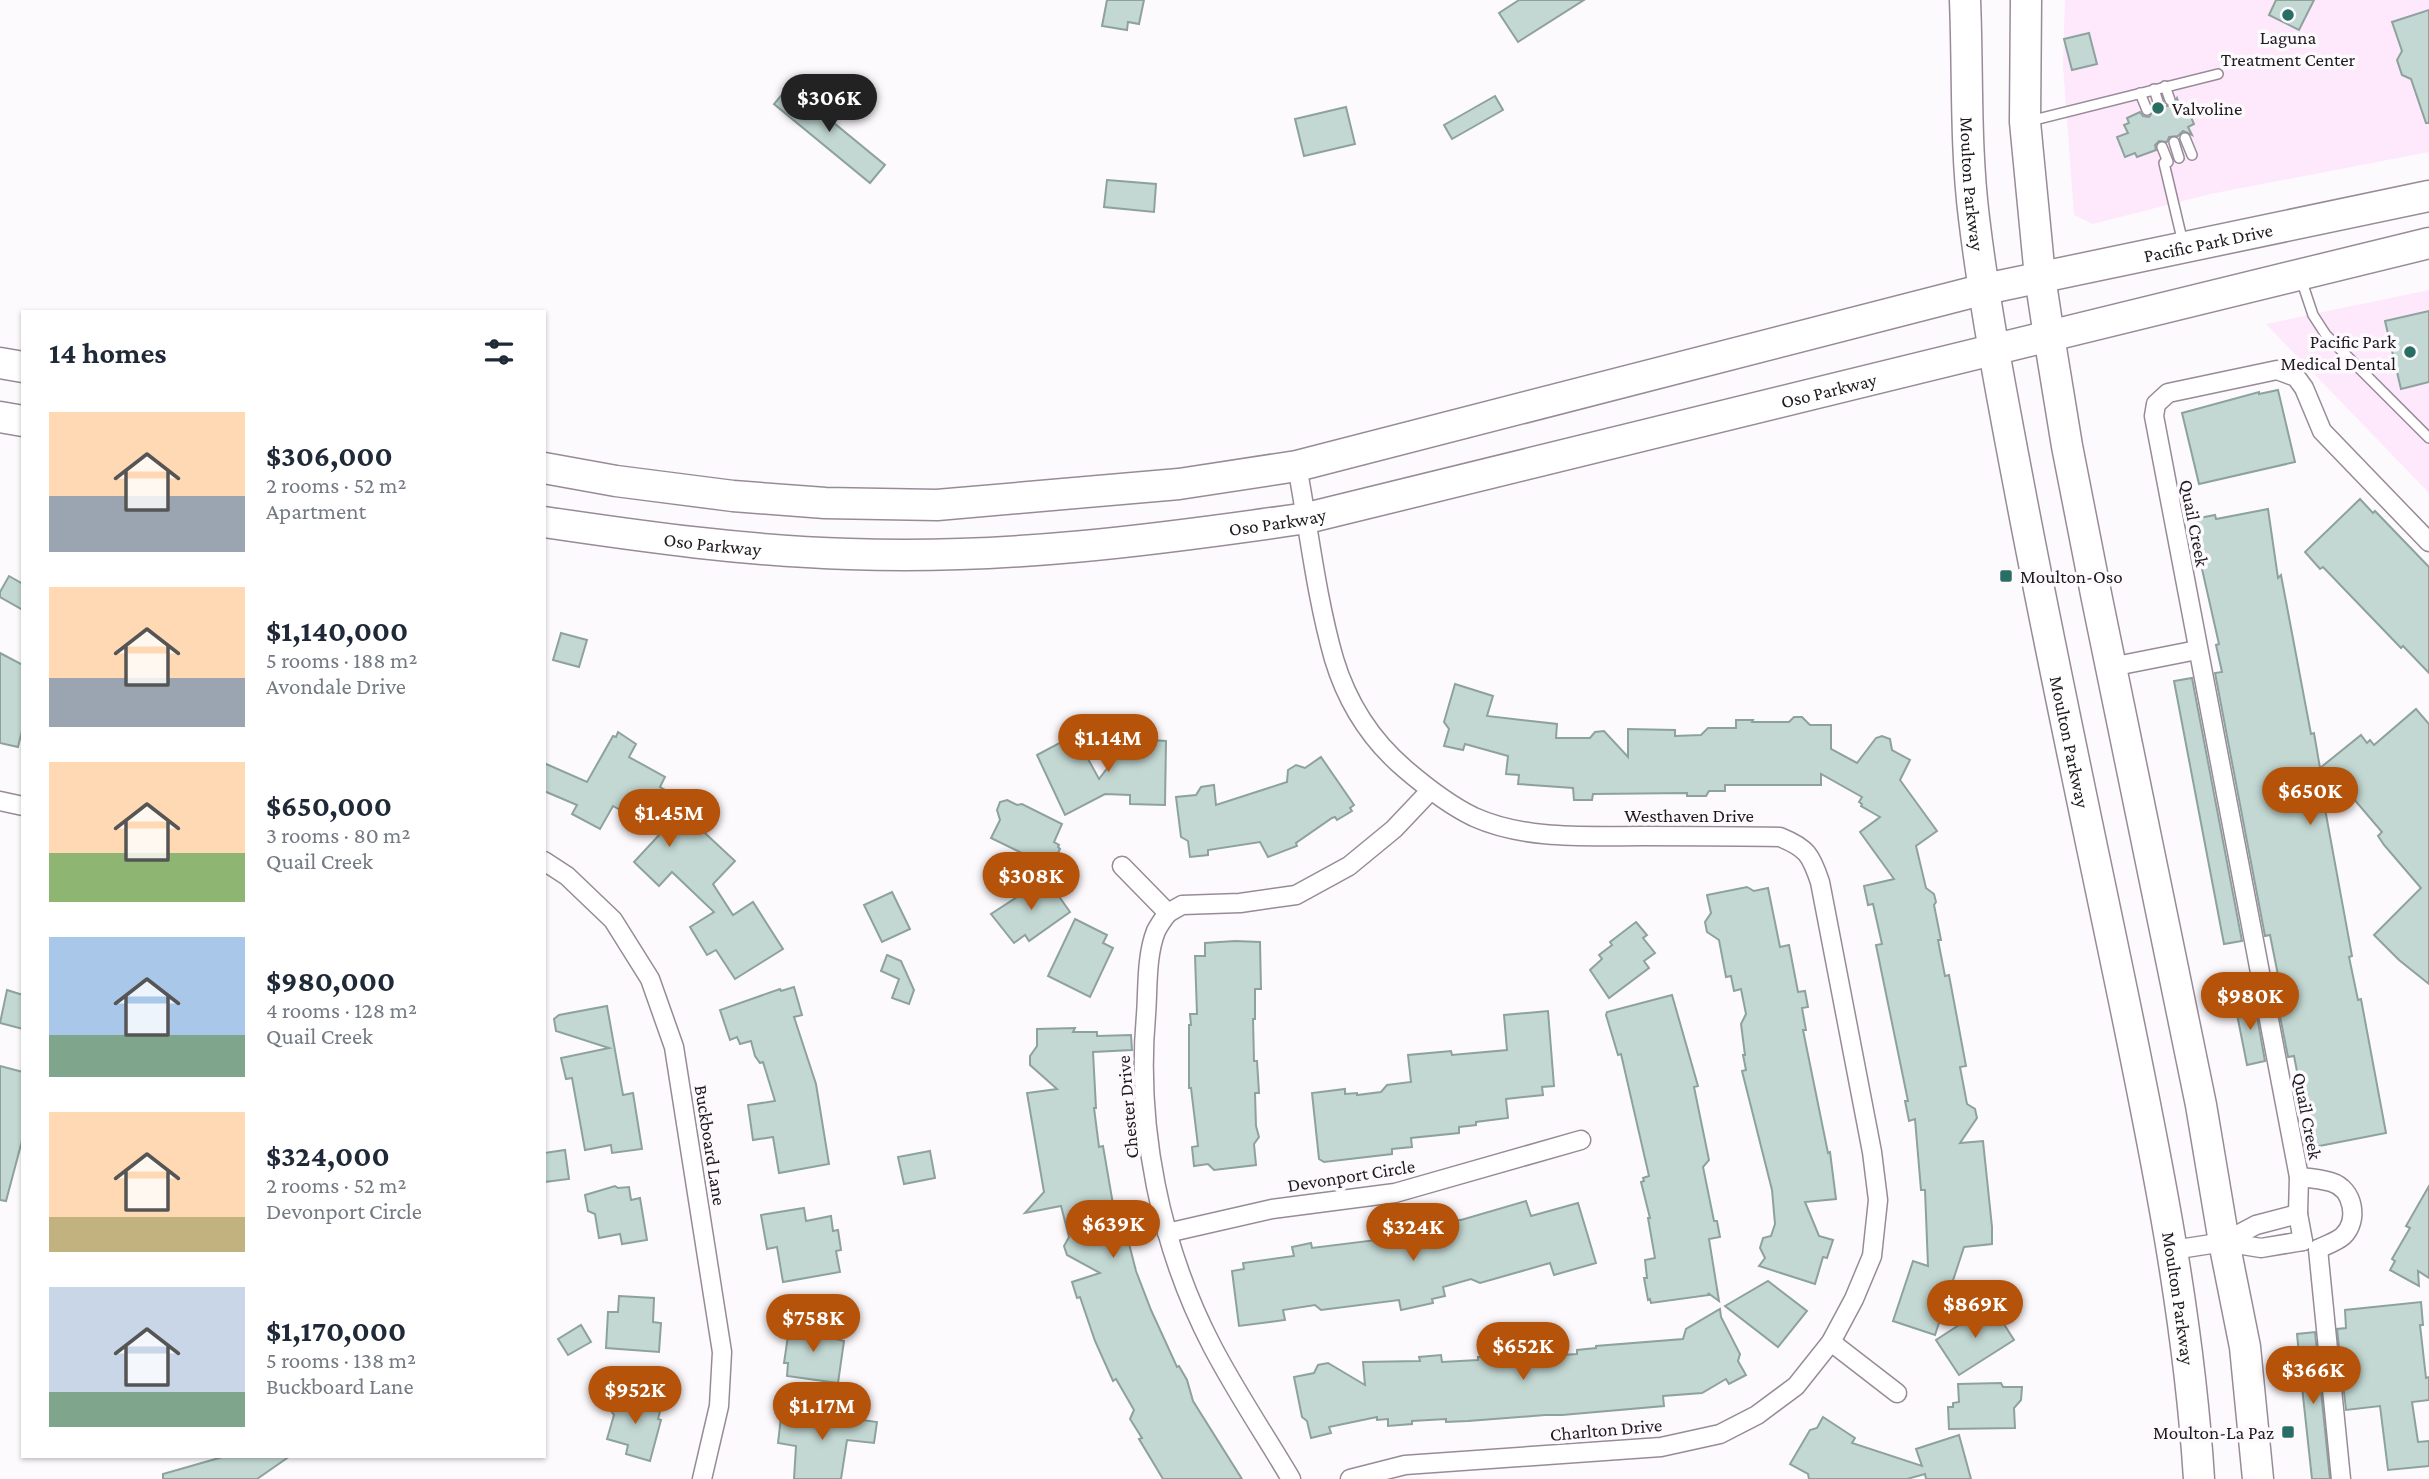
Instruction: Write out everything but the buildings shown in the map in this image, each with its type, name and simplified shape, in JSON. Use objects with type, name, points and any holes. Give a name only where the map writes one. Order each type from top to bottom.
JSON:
[{"type":"main road","name":"Moulton Parkway","points":[[1965,0],[1968,147],[1974,220],[1994,349],[2038,588],[2135,1053],[2173,1250],[2194,1394],[2199,1479]]},
{"type":"main road","points":[[2026,0],[2025,122],[2040,277],[2049,336],[2067,446],[2201,1105],[2245,1347],[2258,1479]]},
{"type":"main road","name":"Pacific Park Drive","points":[[1985,289],[2429,196]]},
{"type":"main road","points":[[1994,349],[2429,243]]},
{"type":"main road","points":[[546,468],[616,481],[733,496],[825,503],[937,505],[1179,485],[1297,466],[1985,289]]},
{"type":"main road","name":"Oso Parkway","points":[[546,522],[655,538],[850,554],[947,554],[1152,540],[1307,518],[1994,349]]},
{"type":"main road","points":[[0,363],[21,367]]},
{"type":"main road","points":[[0,417],[21,421]]},
{"type":"street","name":"Quail Creek","points":[[2341,1479],[2310,1245],[2298,1214],[2299,1177],[2197,650],[2154,416],[2156,404],[2168,393],[2277,370],[2291,374],[2304,388],[2322,431],[2429,542]]},
{"type":"street","name":"Westhaven Drive","points":[[1297,466],[1311,555],[1335,659],[1346,689],[1363,723],[1387,753],[1430,791],[1475,817],[1524,831],[1585,836],[1780,836],[1800,845],[1812,858],[1820,882],[1872,1152],[1878,1200],[1872,1256],[1854,1299],[1831,1342]]},
{"type":"street","points":[[2112,667],[2197,650]]},
{"type":"street","points":[[1122,866],[1168,913],[1182,905],[1240,903],[1296,895],[1349,866],[1394,829],[1430,791]]},
{"type":"street","points":[[0,803],[21,806]]},
{"type":"street","name":"Buckboard Lane","points":[[546,862],[567,876],[613,920],[650,979],[674,1047],[722,1352],[719,1406],[702,1479]]},
{"type":"street","name":"Chester Drive","points":[[1168,913],[1156,931],[1151,956],[1142,1056],[1148,1142],[1167,1233],[1192,1304],[1212,1347],[1291,1479]]},
{"type":"street","name":"Devonport Circle","points":[[1167,1233],[1272,1209],[1395,1193],[1581,1140]]},
{"type":"street","name":"Quail Creek","points":[[2299,1177],[2334,1183],[2347,1193],[2353,1209],[2351,1225],[2341,1238],[2310,1245]]},
{"type":"street","points":[[2224,1242],[2256,1224],[2298,1214]]},
{"type":"street","points":[[2173,1250],[2224,1242],[2262,1248],[2310,1245]]},
{"type":"street","points":[[1831,1342],[1897,1392]]},
{"type":"street","name":"Charlton Drive","points":[[1350,1479],[1405,1465],[1661,1447],[1720,1434],[1757,1415],[1796,1386],[1831,1342]]},
{"type":"lane","points":[[2025,122],[2218,74]]},
{"type":"lane","points":[[2165,86],[2170,100]]},
{"type":"lane","points":[[2154,89],[2159,105]]},
{"type":"lane","points":[[2140,93],[2147,110]]},
{"type":"lane","points":[[2185,138],[2192,155]]},
{"type":"lane","points":[[2174,142],[2179,158]]},
{"type":"lane","points":[[2162,147],[2185,249]]},
{"type":"lane","points":[[2299,275],[2314,315],[2326,335],[2429,438]]},
{"type":"shaded area","points":[[2065,0],[2429,0],[2429,152],[2210,194],[2093,224],[2074,215],[2063,65]]},
{"type":"shaded area","points":[[2429,290],[2429,493],[2266,324]]},
{"type":"place","name":"Laguna Treatment Center","points":[[2288,15]]},
{"type":"place","name":"Valvoline","points":[[2158,108]]},
{"type":"place","name":"Pacific Park Medical Dental","points":[[2410,352]]},
{"type":"place","name":"Moulton-Oso","points":[[2006,576]]},
{"type":"place","name":"Moulton-La Paz","points":[[2288,1432]]}]
